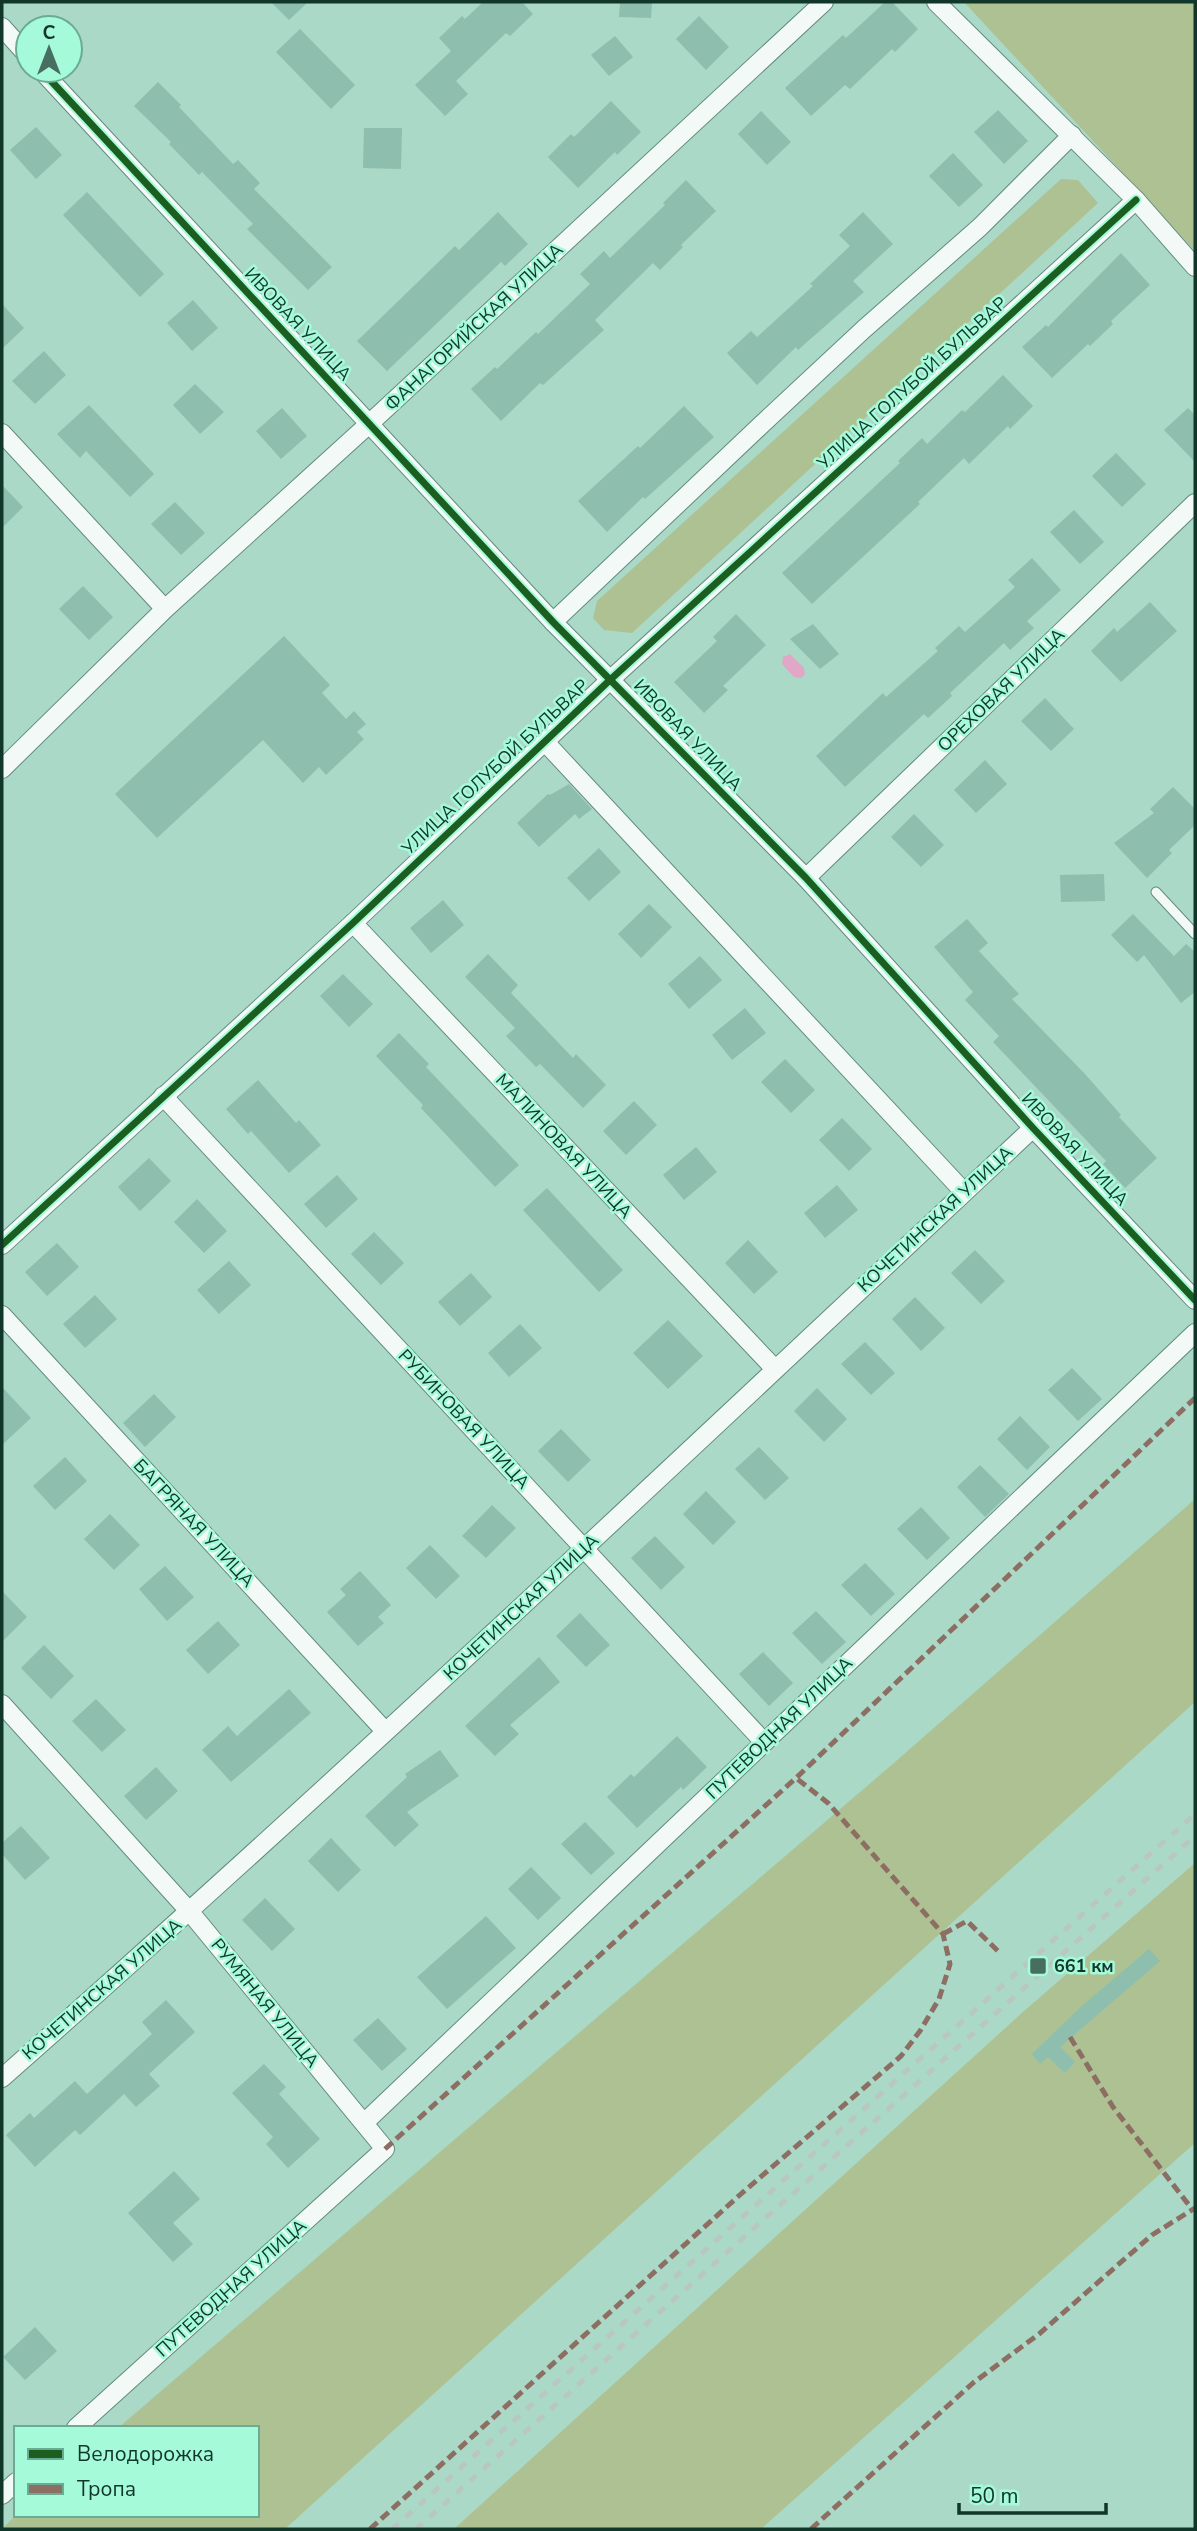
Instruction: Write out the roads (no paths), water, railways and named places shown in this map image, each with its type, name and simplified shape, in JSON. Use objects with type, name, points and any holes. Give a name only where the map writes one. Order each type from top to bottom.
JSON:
[{"type":"street","name":"ФАНАГОРИЙСКАЯ УЛИЦА","points":[[2,769],[165,609],[369,424],[824,2]]},
{"type":"street","points":[[936,2],[1136,200],[1195,267]]},
{"type":"street","points":[[2,27],[14,40]]},
{"type":"street","name":"ИВОВАЯ УЛИЦА","points":[[54,84],[553,622],[806,878],[1033,1128],[1195,1300]]},
{"type":"street","points":[[553,622],[779,408],[981,227],[1072,135]]},
{"type":"street","name":"УЛИЦА ГОЛУБОЙ БУЛЬВАР","points":[[2,1245],[353,923],[611,679],[1136,200]]},
{"type":"street","points":[[2,433],[165,609]]},
{"type":"street","name":"ОРЕХОВАЯ УЛИЦА","points":[[806,878],[1195,503]]},
{"type":"street","points":[[545,741],[964,1192]]},
{"type":"street","name":"МАЛИНОВАЯ УЛИЦА","points":[[353,923],[775,1369]]},
{"type":"street","name":"РУБИНОВАЯ УЛИЦА","points":[[163,1096],[764,1742]]},
{"type":"street","name":"КОЧЕТИНСКАЯ УЛИЦА","points":[[2,2078],[190,1912],[584,1549],[1033,1128]]},
{"type":"street","name":"БАГРЯНАЯ УЛИЦА","points":[[2,1315],[386,1731]]},
{"type":"street","name":"ПУТЕВОДНАЯ УЛИЦА","points":[[364,2123],[1195,1333]]},
{"type":"street","name":"РУМЯНАЯ УЛИЦА","points":[[2,1704],[190,1912],[385,2149]]},
{"type":"street","name":"ПУТЕВОДНАЯ УЛИЦА","points":[[78,2426],[385,2149]]},
{"type":"lane","points":[[1156,892],[1195,934]]},
{"type":"railway","points":[[392,2529],[1195,1814]]},
{"type":"railway","points":[[416,2529],[1195,1836]]},
{"type":"place","name":"661 км","points":[[1038,1966]]}]
